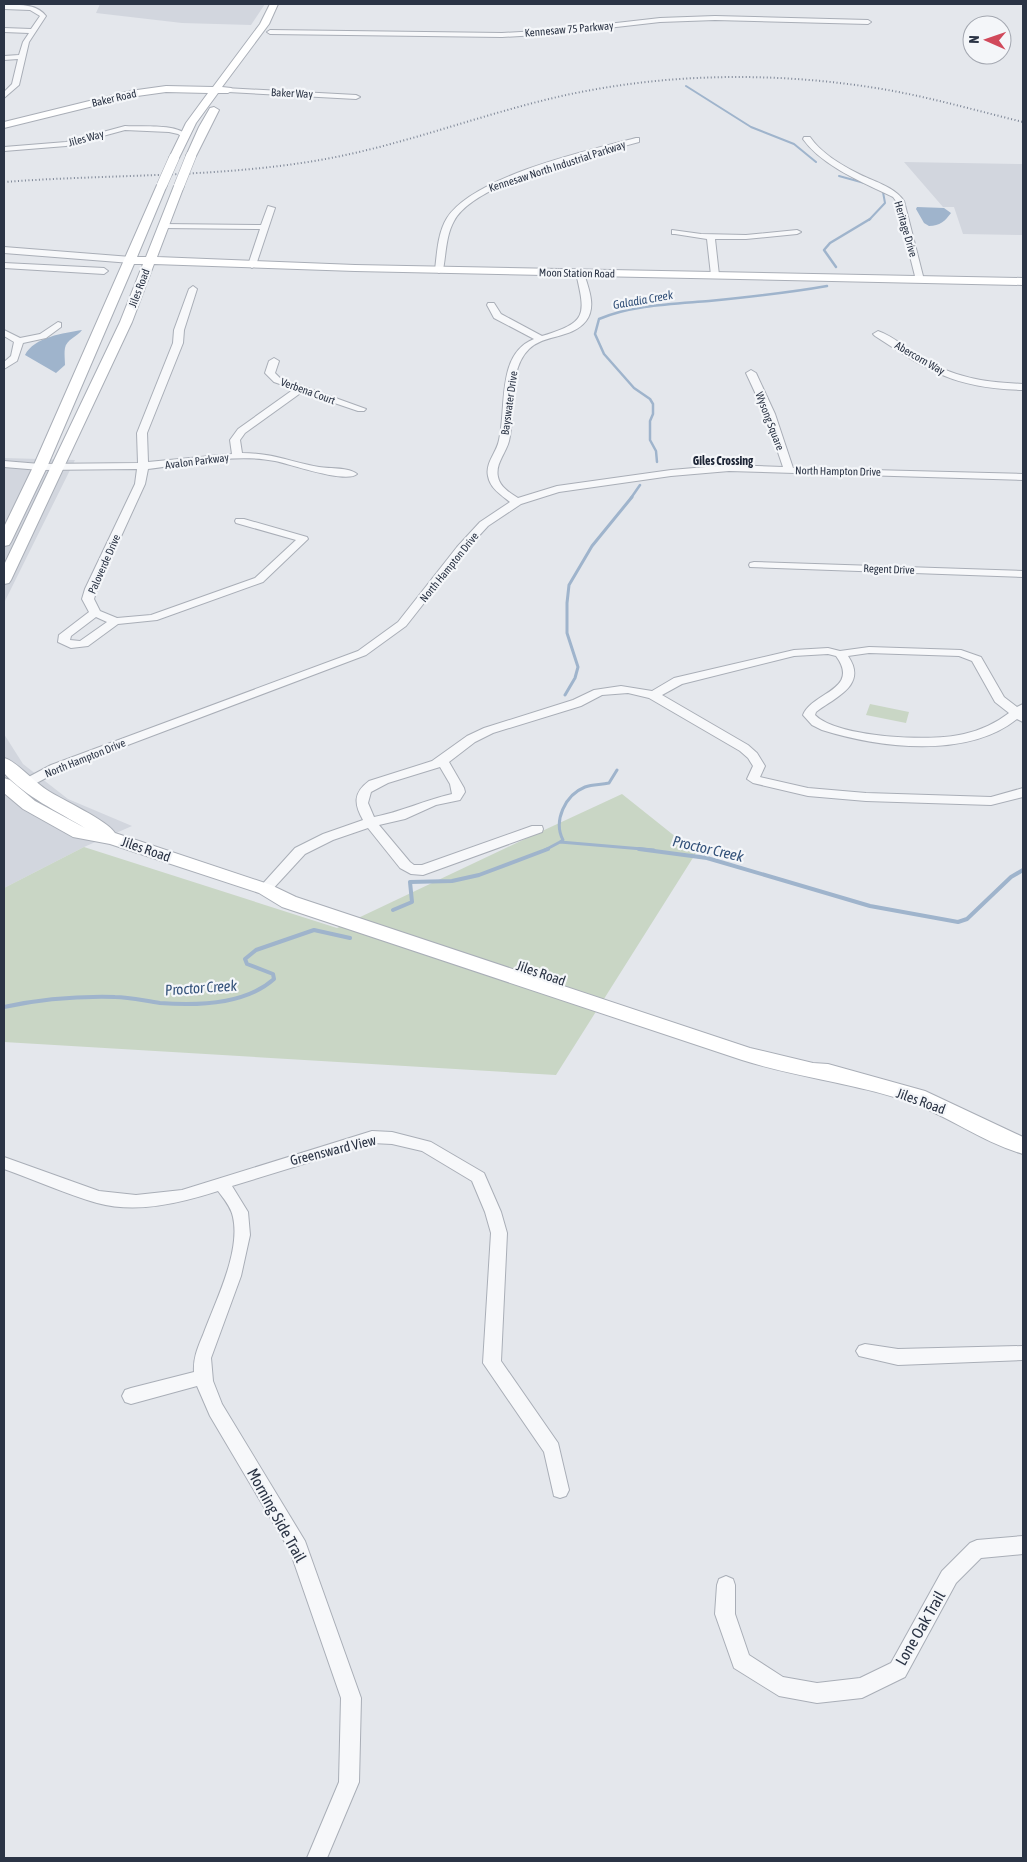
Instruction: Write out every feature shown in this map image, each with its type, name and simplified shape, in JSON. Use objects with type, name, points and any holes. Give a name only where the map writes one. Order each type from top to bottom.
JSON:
[{"type":"street","name":"Jiles Road","points":[[4,542],[40,467],[184,136],[264,24],[274,4]]},
{"type":"street","points":[[4,7],[27,8],[40,12],[42,18],[32,31],[22,57],[15,85],[4,96]]},
{"type":"street","name":"Kennesaw 75 Parkway","points":[[272,28],[502,35],[555,32],[660,20],[715,18],[868,22]]},
{"type":"street","name":"Jiles Road","points":[[4,580],[126,322],[204,126],[272,28]]},
{"type":"street","points":[[4,30],[32,31]]},
{"type":"street","points":[[4,58],[22,57]]},
{"type":"street","name":"Baker Road","points":[[4,125],[130,94],[166,90],[228,90]]},
{"type":"street","name":"Baker Way","points":[[228,90],[356,97]]},
{"type":"street","name":"Jiles Way","points":[[169,130],[191,124]]},
{"type":"street","name":"Jiles Way","points":[[4,148],[66,144],[122,128],[169,130],[180,132],[184,136]]},
{"type":"street","name":"Heritage Drive","points":[[807,139],[812,146],[852,174],[896,195],[900,201],[920,280]]},
{"type":"street","name":"Kennesaw North Industrial Parkway","points":[[439,270],[447,227],[452,216],[481,192],[527,174],[636,140]]},
{"type":"street","points":[[252,265],[271,208]]},
{"type":"street","points":[[163,226],[264,227]]},
{"type":"street","points":[[675,232],[684,235],[757,237],[797,232]]},
{"type":"street","points":[[710,236],[715,275]]},
{"type":"street","points":[[4,250],[131,260]]},
{"type":"street","name":"Moon Station Road","points":[[131,260],[439,270],[1023,282]]},
{"type":"street","points":[[4,265],[104,271]]},
{"type":"street","name":"Bayswater Drive","points":[[517,502],[501,490],[493,480],[492,472],[495,462],[501,453],[508,424],[507,409],[510,376],[521,352],[530,344],[575,328],[583,320],[588,301],[580,273]]},
{"type":"street","name":"Paloverde Drive","points":[[192,289],[179,330],[178,343],[142,433],[143,466],[140,484],[88,599],[95,613],[115,621],[153,618],[248,585],[268,573],[303,539],[240,521]]},
{"type":"street","points":[[491,305],[497,316],[541,339]]},
{"type":"street","points":[[4,333],[19,341],[43,336],[58,325]]},
{"type":"street","name":"Abercorn Way","points":[[878,334],[935,369],[958,379],[982,384],[1023,386]]},
{"type":"street","points":[[4,366],[12,362],[17,354],[19,341]]},
{"type":"street","name":"Verbena Court","points":[[274,361],[271,365],[271,376],[361,409]]},
{"type":"street","name":"Wysong Square","points":[[751,373],[770,414],[789,470]]},
{"type":"street","points":[[237,456],[235,440],[241,431],[301,388]]},
{"type":"street","name":"Avalon Parkway","points":[[40,467],[143,466],[237,456],[275,458],[318,470],[352,474]]},
{"type":"street","points":[[4,464],[40,467]]},
{"type":"street","name":"North Hampton Drive","points":[[25,784],[55,768],[362,654],[402,624],[484,524],[517,502],[557,489],[671,473],[729,468],[1023,477]]},
{"type":"street","name":"Regent Drive","points":[[754,565],[1023,574]]},
{"type":"street","points":[[95,613],[65,635],[64,642],[73,646],[85,644],[115,621]]},
{"type":"street","points":[[653,695],[678,681],[794,653],[828,651],[840,654],[869,650],[925,651],[971,656],[977,659],[999,699],[1021,713],[1004,724],[977,734],[930,742],[907,743],[825,726],[812,720],[808,715],[811,710],[838,691],[848,680],[849,668],[840,654]]},
{"type":"street","points":[[537,828],[423,870],[412,869],[405,864],[370,822],[361,798],[365,789],[379,782],[441,761],[475,736],[512,721],[578,703],[600,692],[638,689],[653,695],[744,748],[753,756],[759,766],[753,779],[808,792],[866,797],[991,801],[1023,792]]},
{"type":"street","points":[[265,889],[300,851],[328,837],[370,822],[400,816],[418,807],[456,797],[459,792],[455,781],[441,761]]},
{"type":"street","name":"Jiles Road","points":[[4,763],[40,796],[89,822],[112,838]]},
{"type":"street","name":"Jiles Road","points":[[4,784],[29,805],[54,821],[79,833],[112,838],[265,889],[289,902],[749,1056],[813,1071],[828,1072],[918,1097],[1023,1146]]},
{"type":"street","name":"Greensward View","points":[[4,1163],[99,1198],[136,1201],[182,1196],[372,1137],[392,1138],[426,1146],[478,1177],[493,1212],[498,1233],[492,1363],[552,1449],[560,1490]]},
{"type":"street","name":"Morning Side Trail","points":[[220,1183],[230,1193],[242,1221],[241,1242],[228,1289],[202,1360],[203,1377],[212,1403],[298,1547],[351,1698],[349,1782],[318,1858]]},
{"type":"street","points":[[865,1351],[898,1357],[1023,1353]]},
{"type":"street","points":[[131,1396],[203,1377]]},
{"type":"street","name":"Lone Oak Trail","points":[[726,1585],[724,1614],[741,1661],[779,1686],[817,1693],[862,1688],[898,1670],[949,1577],[977,1549],[1023,1546]]},
{"type":"shaded area","points":[[100,4],[265,4],[251,25],[182,23],[96,13]]},
{"type":"shaded area","points":[[904,162],[1023,164],[1023,235],[963,234],[954,207],[943,207]]},
{"type":"shaded area","points":[[4,458],[75,460],[4,603]]},
{"type":"shaded area","points":[[4,734],[23,764],[68,799],[132,826],[84,847],[4,888]]},
{"type":"green space","points":[[870,704],[909,712],[906,723],[866,715]]},
{"type":"green space","points":[[622,794],[696,853],[556,1075],[4,1042],[4,888],[84,847],[337,928]]},
{"type":"water","points":[[917,207],[944,208],[951,213],[942,223],[929,226],[924,223],[916,209]]},
{"type":"water","points":[[82,330],[66,345],[65,365],[56,373],[25,355],[29,349],[42,340],[58,334]]},
{"type":"waterway","name":"Galadia Creek","points":[[686,86],[751,127],[794,144],[816,162]]},
{"type":"waterway","name":"Galadia Creek","points":[[839,176],[868,184]]},
{"type":"waterway","name":"Galadia Creek","points":[[870,219],[885,203],[883,192],[879,189]]},
{"type":"waterway","name":"Galadia Creek","points":[[836,267],[824,250],[830,243],[870,219]]},
{"type":"waterway","name":"Galadia Creek","points":[[657,462],[656,451],[650,440],[650,421],[653,414],[653,404],[650,399],[634,388],[604,354],[595,334],[599,319],[612,314],[653,306],[798,291],[827,286]]},
{"type":"waterway","name":"Galadia Creek","points":[[631,498],[640,485]]},
{"type":"waterway","name":"Galadia Creek","points":[[565,695],[575,678],[578,667],[567,633],[569,585],[592,546],[632,497]]},
{"type":"waterway","name":"Galadia Creek","points":[[560,842],[563,840],[560,833],[560,817],[567,802],[585,787],[609,783],[617,770]]},
{"type":"waterway","name":"Proctor Creek","points":[[545,850],[560,842]]},
{"type":"waterway","name":"Proctor Creek","points":[[560,842],[654,850]]},
{"type":"waterway","name":"Proctor Creek","points":[[393,910],[412,902],[410,882],[452,881],[479,875],[548,849]]},
{"type":"waterway","name":"Proctor Creek","points":[[639,849],[707,858],[870,906],[958,922],[967,919],[1011,877],[1023,870]]},
{"type":"waterway","name":"Proctor Creek","points":[[4,1007],[45,1000],[87,997],[121,997],[175,1004],[220,1002],[249,994],[262,988],[274,979],[273,974],[247,964],[245,959],[256,950],[314,930],[350,938]]},
{"type":"railway","points":[[4,182],[202,173],[281,166],[352,154],[539,101],[571,94],[609,87],[685,79],[761,77],[838,83],[913,95],[1023,122]]},
{"type":"district","name":"Giles Crossing","points":[[723,461]]}]
